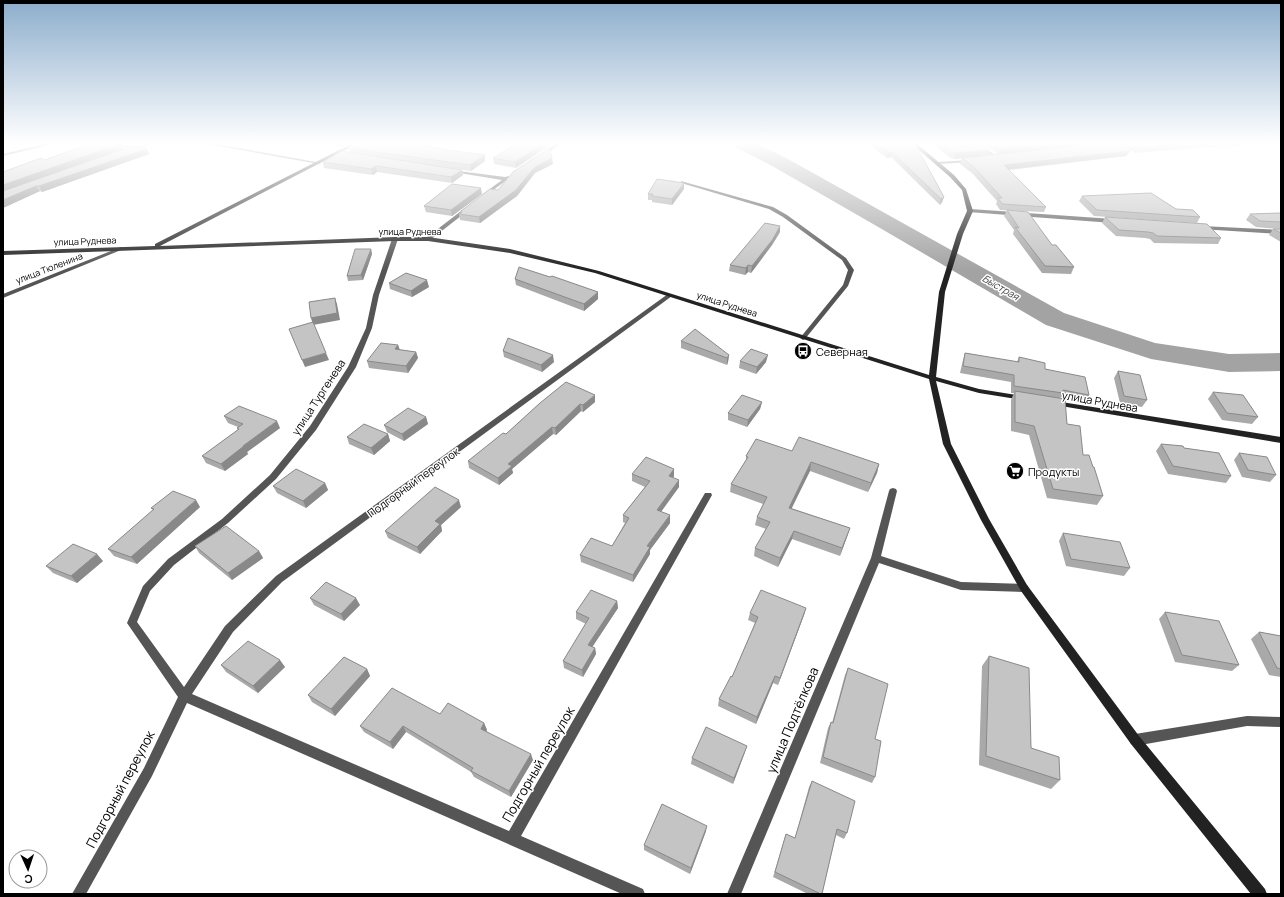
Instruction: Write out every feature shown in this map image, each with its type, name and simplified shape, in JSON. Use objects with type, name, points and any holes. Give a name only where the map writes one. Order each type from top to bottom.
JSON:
[{"type":"street","points":[[155,246],[274,186]]},
{"type":"street","points":[[482,197],[497,186]]},
{"type":"street","points":[[696,186],[771,208],[785,216],[844,259],[851,270],[846,285],[803,338]]},
{"type":"street","points":[[960,186],[964,190],[970,211],[960,234],[942,292],[932,378],[946,444],[985,520],[1024,588],[1135,740],[1260,894]]},
{"type":"street","points":[[428,239],[470,206]]},
{"type":"street","points":[[970,211],[1122,222]]},
{"type":"street","points":[[1194,227],[1281,232]]},
{"type":"street","name":"улица Тургенева","points":[[184,696],[132,623],[146,590],[166,568],[224,521],[273,477],[313,428],[352,367],[368,328],[376,295],[395,239]]},
{"type":"street","name":"улица Руднева","points":[[3,253],[155,246],[428,239],[510,251],[597,272],[932,378],[979,391],[1033,400]]},
{"type":"street","name":"улица Тюленина","points":[[3,296],[123,248]]},
{"type":"street","name":"Подгорный переулок","points":[[80,894],[148,772],[184,696],[229,629],[279,579],[670,295]]},
{"type":"street","name":"улица Руднева","points":[[1048,402],[1281,440]]},
{"type":"street","name":"улица Подтёлкова","points":[[734,894],[876,558],[893,491]]},
{"type":"street","name":"Подгорный переулок","points":[[512,839],[708,495]]},
{"type":"street","points":[[876,558],[961,586],[1024,588]]},
{"type":"street","name":"Подгорный переулок","points":[[184,696],[638,894]]},
{"type":"street","points":[[1135,740],[1247,721],[1281,722]]},
{"type":"building","points":[[18,186],[39,186],[3,200],[3,191]]},
{"type":"building","points":[[450,186],[481,188],[451,210],[424,206]]},
{"type":"building","points":[[501,186],[519,186],[516,190],[479,217],[459,214],[490,189],[498,190]]},
{"type":"building","points":[[653,186],[682,186],[672,199],[648,194]]},
{"type":"building","points":[[927,186],[938,186],[944,197],[941,199]]},
{"type":"building","points":[[991,186],[1025,186],[1046,207],[1002,204],[998,198],[1002,198]]},
{"type":"building","points":[[1151,193],[1176,209],[1193,210],[1200,217],[1097,210],[1082,196]]},
{"type":"building","points":[[1007,210],[1028,212],[1052,245],[1056,245],[1074,267],[1045,266],[1015,227],[1019,228]]},
{"type":"building","points":[[1281,213],[1281,222],[1260,221],[1250,214]]},
{"type":"building","points":[[1105,217],[1207,224],[1221,238],[1157,236],[1148,232],[1119,230]]},
{"type":"building","points":[[765,223],[780,226],[773,239],[752,266],[748,265],[746,268],[730,265]]},
{"type":"building","points":[[1273,229],[1281,229],[1281,233]]},
{"type":"building","points":[[355,249],[371,249],[361,275],[347,276]]},
{"type":"building","points":[[519,267],[550,277],[552,276],[598,292],[584,304],[515,279]]},
{"type":"building","points":[[406,273],[427,280],[411,291],[389,283]]},
{"type":"building","points":[[335,298],[337,313],[311,318],[309,302]]},
{"type":"building","points":[[313,322],[326,353],[302,360],[289,329]]},
{"type":"building","points":[[695,329],[729,355],[727,358],[681,341]]},
{"type":"building","points":[[508,338],[553,355],[541,365],[503,351]]},
{"type":"building","points":[[381,343],[398,345],[395,349],[416,352],[406,366],[367,361]]},
{"type":"building","points":[[751,349],[768,355],[757,367],[740,361]]},
{"type":"building","points":[[965,353],[1019,362],[1019,357],[1045,363],[1045,369],[1085,377],[1089,395],[1063,390],[1063,393],[1014,386],[1014,375],[963,366]]},
{"type":"building","points":[[1118,371],[1140,375],[1147,400],[1124,396]]},
{"type":"building","points":[[566,382],[595,395],[583,405],[580,404],[555,428],[552,427],[508,464],[512,466],[498,478],[468,461],[503,433],[506,434]]},
{"type":"building","points":[[1015,391],[1065,399],[1067,424],[1080,426],[1083,455],[1089,455],[1103,496],[1053,489],[1034,426],[1015,422]]},
{"type":"building","points":[[1213,392],[1243,395],[1258,417],[1227,413]]},
{"type":"building","points":[[742,395],[762,402],[748,420],[728,413]]},
{"type":"building","points":[[239,406],[277,421],[221,464],[202,456],[239,429],[237,428],[243,424],[224,416]]},
{"type":"building","points":[[408,408],[426,417],[402,434],[384,425]]},
{"type":"building","points":[[364,424],[388,434],[371,448],[347,437]]},
{"type":"building","points":[[799,437],[879,464],[871,483],[811,462],[789,508],[850,528],[842,548],[794,531],[780,558],[755,548],[770,522],[757,517],[767,497],[731,484],[748,457],[746,456],[756,439],[792,451]]},
{"type":"building","points":[[1161,444],[1183,446],[1184,448],[1219,453],[1231,476],[1173,466]]},
{"type":"building","points":[[1239,453],[1267,457],[1276,475],[1248,470]]},
{"type":"building","points":[[646,457],[674,469],[669,476],[679,480],[657,510],[670,515],[647,546],[650,547],[633,575],[580,555],[591,538],[612,546],[629,518],[623,515],[650,481],[632,474]]},
{"type":"building","points":[[296,469],[325,483],[303,501],[273,486]]},
{"type":"building","points":[[435,487],[459,500],[435,521],[440,524],[417,547],[385,531]]},
{"type":"building","points":[[173,491],[196,500],[131,557],[108,549],[154,509],[151,508]]},
{"type":"building","points":[[226,526],[259,551],[228,573],[195,546]]},
{"type":"building","points":[[1063,533],[1120,542],[1130,568],[1071,559]]},
{"type":"building","points":[[73,544],[97,554],[71,576],[46,566]]},
{"type":"building","points":[[326,582],[356,598],[341,614],[310,598]]},
{"type":"building","points":[[591,590],[617,601],[588,645],[595,648],[582,670],[563,661],[589,618],[576,612]]},
{"type":"building","points":[[761,590],[806,608],[780,678],[775,676],[757,717],[719,699],[731,676],[732,677],[758,617],[750,613]]},
{"type":"building","points":[[1165,612],[1219,621],[1239,665],[1182,655]]},
{"type":"building","points":[[1259,632],[1281,636],[1281,669],[1277,668]]},
{"type":"building","points":[[248,641],[280,660],[253,686],[221,665]]},
{"type":"building","points":[[989,656],[1029,668],[1031,748],[1059,757],[1060,780],[986,756]]},
{"type":"building","points":[[344,657],[367,669],[331,709],[308,695]]},
{"type":"building","points":[[848,668],[888,684],[875,739],[881,741],[875,777],[823,757],[831,722],[833,723]]},
{"type":"building","points":[[392,688],[440,714],[448,703],[484,723],[481,729],[531,754],[509,791],[471,771],[473,768],[403,726],[390,742],[360,726]]},
{"type":"building","points":[[706,727],[747,746],[734,778],[692,758]]},
{"type":"building","points":[[812,781],[855,801],[847,833],[837,829],[822,894],[775,872],[786,834],[795,838]]},
{"type":"building","points":[[662,804],[707,826],[691,868],[644,845]]},
{"type":"waterway","name":"Быстрая","points":[[822,186],[1055,319],[1151,351],[1229,363],[1281,362]]},
{"type":"place","name":"Северная","points":[[803,351]]},
{"type":"place","name":"Продукты","points":[[1015,471]]}]
